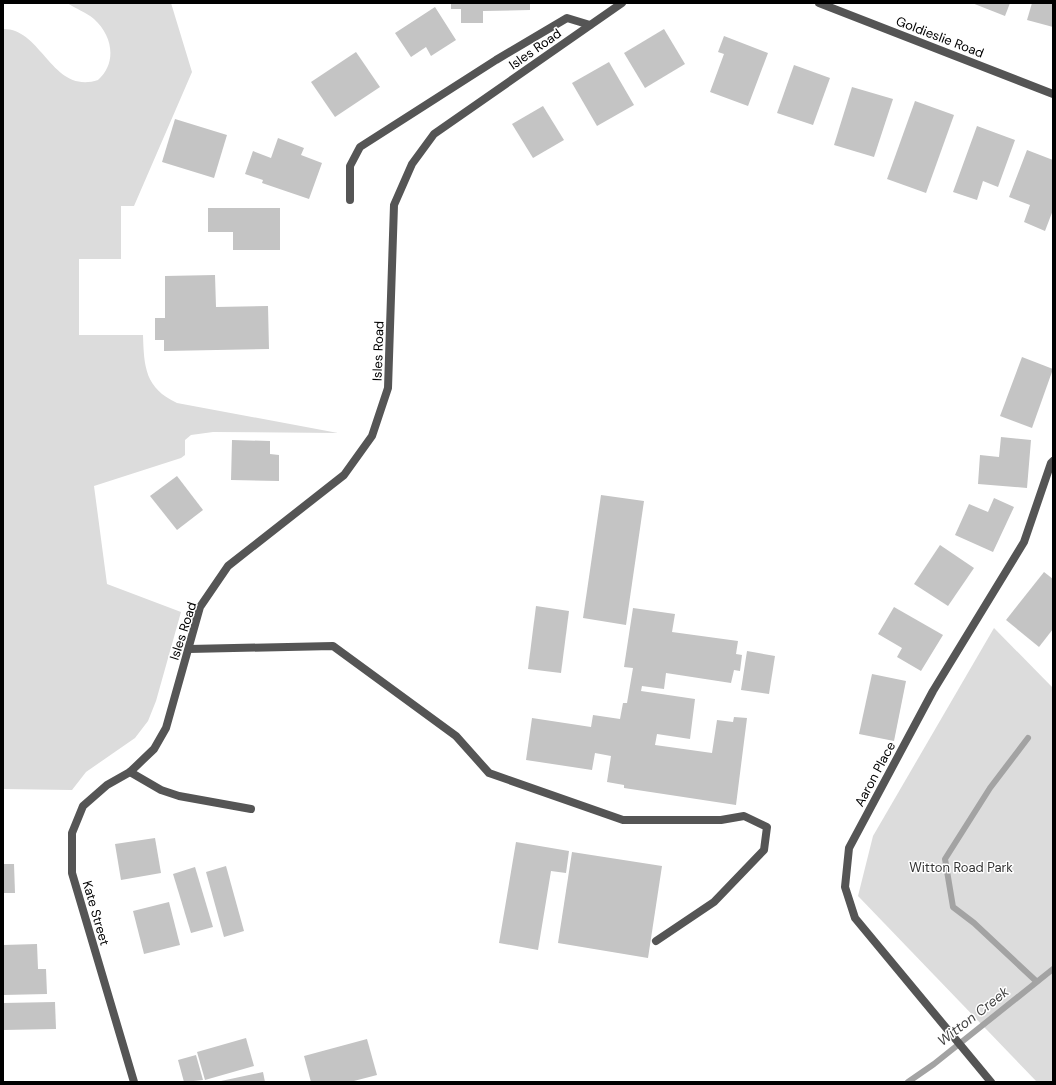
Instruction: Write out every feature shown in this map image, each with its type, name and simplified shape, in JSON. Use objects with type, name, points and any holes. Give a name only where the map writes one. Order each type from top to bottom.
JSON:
[{"type":"street","name":"Isles Road","points":[[130,772],[154,749],[166,728],[200,607],[228,566],[344,475],[372,436],[388,388],[394,205],[412,164],[434,134],[622,3]]},
{"type":"street","name":"Goldieslie Road","points":[[819,3],[1053,94]]},
{"type":"street","name":"Isles Road","points":[[350,200],[350,166],[360,147],[496,60],[567,18],[590,25]]},
{"type":"street","name":"Aaron Place","points":[[991,1082],[855,918],[845,887],[849,848],[933,691],[1024,542],[1050,463],[1053,461]]},
{"type":"street","points":[[189,649],[333,646],[456,736],[489,772],[623,820],[721,820],[744,816],[767,828],[764,850],[714,902],[656,941]]},
{"type":"street","points":[[130,772],[161,790],[179,796],[251,809]]},
{"type":"street","name":"Kate Street","points":[[130,772],[107,786],[83,806],[72,833],[72,873],[134,1082]]},
{"type":"green space","points":[[67,3],[171,3],[192,72],[134,206],[121,206],[121,259],[79,259],[79,335],[143,335],[144,357],[148,375],[152,383],[158,391],[177,403],[338,433],[213,432],[191,435],[185,440],[185,455],[181,458],[94,486],[107,584],[181,612],[156,701],[148,721],[135,738],[86,772],[72,790],[3,789],[3,29],[16,32],[28,39],[58,70],[69,78],[82,82],[98,80],[108,66],[110,58],[109,41],[105,33],[94,19],[88,14]]},
{"type":"green space","name":"Witton Road Park","points":[[994,628],[1053,688],[1053,1082],[1037,1082],[858,896],[873,836]]},
{"type":"building","points":[[451,3],[530,3],[530,10],[483,11],[483,23],[461,23],[461,9],[451,9]]},
{"type":"building","points":[[972,3],[1010,3],[1005,16]]},
{"type":"building","points":[[1032,3],[1053,3],[1053,27],[1027,20]]},
{"type":"building","points":[[435,7],[456,40],[431,56],[426,47],[411,57],[395,33]]},
{"type":"building","points":[[664,29],[685,64],[645,88],[624,53]]},
{"type":"building","points":[[724,36],[768,53],[748,106],[710,92],[724,54],[718,52]]},
{"type":"building","points":[[356,52],[380,87],[335,117],[311,82]]},
{"type":"building","points":[[609,62],[634,105],[597,126],[572,83]]},
{"type":"building","points":[[794,65],[830,78],[813,125],[777,113]]},
{"type":"building","points":[[852,87],[893,99],[874,157],[834,145]]},
{"type":"building","points":[[915,101],[954,115],[926,193],[887,179]]},
{"type":"building","points":[[543,106],[564,140],[533,158],[512,124]]},
{"type":"building","points":[[175,119],[227,135],[214,178],[162,162]]},
{"type":"building","points":[[977,126],[1015,140],[998,187],[983,181],[977,200],[953,192]]},
{"type":"building","points":[[278,138],[304,148],[301,155],[322,163],[309,199],[262,183],[263,180],[245,174],[253,151],[271,158]]},
{"type":"building","points":[[1027,150],[1053,160],[1053,210],[1045,231],[1024,222],[1030,205],[1009,197]]},
{"type":"building","points":[[208,208],[280,208],[280,250],[233,250],[233,232],[208,232]]},
{"type":"building","points":[[215,275],[216,307],[268,306],[269,349],[164,351],[164,340],[155,340],[155,318],[165,318],[165,276]]},
{"type":"building","points":[[1022,357],[1053,369],[1032,428],[1000,416]]},
{"type":"building","points":[[1001,437],[1031,440],[1027,488],[978,484],[980,455],[999,457]]},
{"type":"building","points":[[232,440],[270,441],[270,454],[279,455],[279,481],[231,480]]},
{"type":"building","points":[[177,476],[203,510],[177,530],[150,496]]},
{"type":"building","points":[[601,495],[644,501],[626,625],[583,618]]},
{"type":"building","points":[[994,498],[1014,507],[993,552],[955,535],[969,504],[988,512]]},
{"type":"building","points":[[940,545],[974,568],[948,606],[914,584]]},
{"type":"building","points":[[1044,572],[1053,579],[1053,629],[1039,647],[1006,620]]},
{"type":"building","points":[[536,606],[569,611],[561,673],[528,669]]},
{"type":"building","points":[[894,607],[943,635],[921,671],[897,657],[902,648],[878,634]]},
{"type":"building","points":[[633,608],[675,614],[672,632],[738,641],[736,654],[742,655],[740,671],[734,670],[731,683],[666,673],[664,689],[642,686],[641,691],[695,699],[690,739],[657,734],[655,745],[712,753],[717,720],[733,722],[734,717],[747,718],[736,805],[624,788],[624,785],[607,782],[611,756],[595,753],[592,770],[526,760],[532,718],[591,727],[593,715],[620,719],[623,703],[627,703],[633,668],[624,667]]},
{"type":"building","points":[[747,651],[775,656],[769,694],[741,690]]},
{"type":"building","points":[[872,674],[906,681],[894,741],[859,734]]},
{"type":"building","points":[[155,838],[161,873],[121,880],[115,844]]},
{"type":"building","points":[[516,842],[569,851],[566,873],[551,871],[538,950],[499,943]]},
{"type":"building","points":[[572,852],[662,866],[648,958],[558,943]]},
{"type":"building","points":[[3,864],[14,864],[15,893],[3,893]]},
{"type":"building","points":[[226,866],[244,931],[224,937],[206,872]]},
{"type":"building","points":[[195,867],[213,927],[191,933],[173,874]]},
{"type":"building","points":[[169,902],[180,945],[144,954],[133,911]]},
{"type":"building","points":[[37,944],[38,969],[46,969],[47,994],[3,995],[3,945]]},
{"type":"building","points":[[55,1002],[56,1029],[3,1030],[3,1003]]},
{"type":"building","points":[[246,1038],[254,1066],[205,1080],[197,1052]]},
{"type":"building","points":[[367,1039],[377,1075],[350,1082],[311,1082],[304,1056]]},
{"type":"building","points":[[196,1055],[203,1080],[184,1082],[178,1060]]},
{"type":"building","points":[[263,1072],[265,1082],[221,1082],[221,1081]]},
{"type":"waterway","points":[[1028,738],[990,788],[945,859],[953,907],[974,923],[1036,981]]},
{"type":"waterway","name":"Witton Creek","points":[[908,1082],[934,1064],[1053,969]]}]
